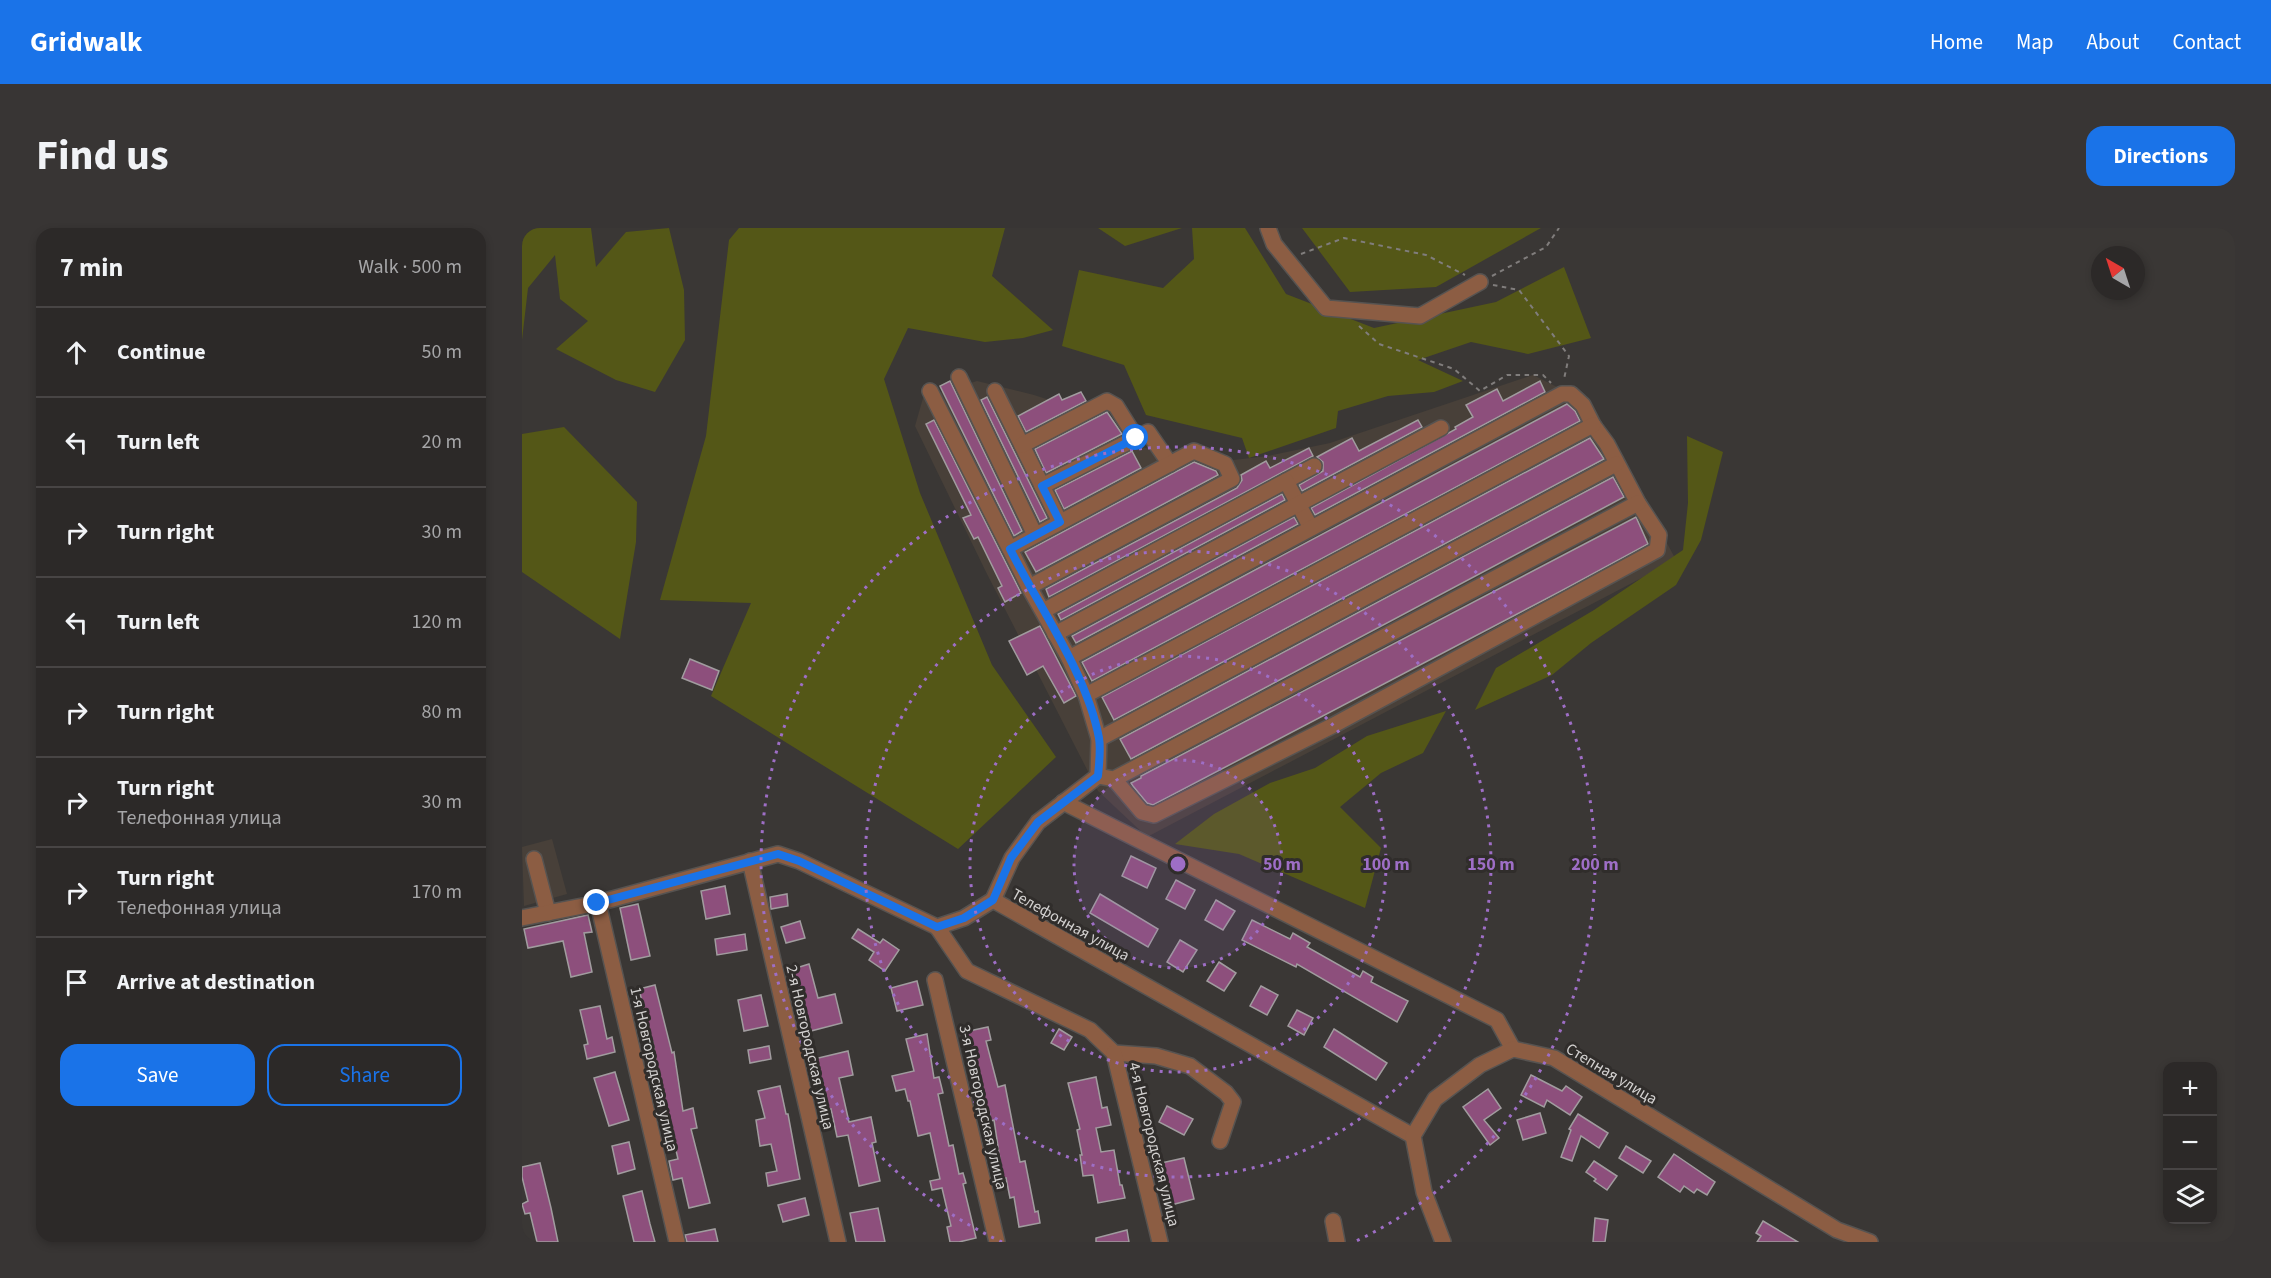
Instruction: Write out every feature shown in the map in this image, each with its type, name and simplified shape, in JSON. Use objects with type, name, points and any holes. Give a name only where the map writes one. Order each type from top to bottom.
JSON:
[{"type":"street","points":[[1268,228],[1274,244],[1326,308],[1420,316],[1480,282]]},
{"type":"street","points":[[959,376],[1035,536]]},
{"type":"street","points":[[995,390],[1060,522]]},
{"type":"street","points":[[930,391],[1086,695],[1099,740],[1106,777],[1142,812],[1154,815],[1332,726],[1657,549],[1659,535],[1638,503],[1629,483],[1583,405],[1571,394],[1562,394],[1069,658]]},
{"type":"street","points":[[1022,445],[1107,401],[1116,406],[1136,438]]},
{"type":"street","points":[[1086,695],[1593,425]]},
{"type":"street","points":[[1055,634],[1441,428]]},
{"type":"street","points":[[1042,486],[1148,432],[1170,464]]},
{"type":"street","points":[[1010,549],[1194,451],[1225,464],[1232,478],[1029,587]]},
{"type":"street","points":[[1099,740],[1616,464]]},
{"type":"street","points":[[1043,611],[1314,466]]},
{"type":"street","points":[[1286,481],[1311,528]]},
{"type":"street","points":[[993,900],[1011,858],[1038,822],[1063,802],[1106,777],[1638,503]]},
{"type":"street","points":[[1063,802],[1497,1020],[1513,1049],[1480,1065],[1435,1099],[1413,1136],[1424,1192],[1443,1242]]},
{"type":"street","points":[[522,918],[597,903],[778,854],[799,861],[937,927],[967,971],[1090,1030],[1114,1053],[1156,1056],[1190,1066],[1226,1093],[1233,1102],[1220,1142]]},
{"type":"street","points":[[534,859],[548,913]]},
{"type":"street","name":"2-я Новгородская улица","points":[[750,861],[838,1242]]},
{"type":"street","name":"Телефонная улица","points":[[937,927],[964,918],[993,900],[1413,1136]]},
{"type":"street","name":"1-я Новгородская улица","points":[[597,903],[677,1242]]},
{"type":"street","name":"3-я Новгородская улица","points":[[935,980],[997,1242]]},
{"type":"street","name":"Степная улица","points":[[1513,1049],[1554,1058],[1832,1236],[1870,1242]]},
{"type":"street","name":"4-я Новгородская улица","points":[[1114,1053],[1160,1242]]},
{"type":"street","points":[[1333,1221],[1337,1242]]},
{"type":"path","points":[[1480,282],[1546,247],[1559,228]]},
{"type":"path","points":[[1341,310],[1379,344],[1454,369],[1480,390],[1507,375],[1543,375]]},
{"type":"shaded area","points":[[522,228],[591,228],[596,267],[626,232],[669,228],[684,290],[685,340],[655,392],[616,380],[556,349],[588,321],[560,299],[555,255],[528,288],[522,340]]},
{"type":"shaded area","points":[[739,228],[1005,228],[992,276],[1053,330],[1023,338],[985,342],[908,328],[884,379],[920,493],[992,665],[1056,757],[958,849],[711,696],[751,603],[660,600],[706,436],[729,240]]},
{"type":"shaded area","points":[[1098,228],[1182,228],[1125,246]]},
{"type":"shaded area","points":[[1192,228],[1245,228],[1286,294],[1374,328],[1496,302],[1564,267],[1591,338],[1528,354],[1471,342],[1418,360],[1463,381],[1434,392],[1388,396],[1338,411],[1336,428],[1249,458],[1242,438],[1146,415],[1124,365],[1062,346],[1079,270],[1163,288],[1194,259]]},
{"type":"shaded area","points":[[1302,228],[1541,228],[1436,287],[1350,292]]},
{"type":"shaded area","points":[[1533,375],[1593,405],[1676,560],[1147,837],[1098,791],[986,572],[915,426],[923,398],[977,381],[1034,395],[1089,413],[1141,447],[1188,457],[1225,461],[1268,456],[1330,443]]},
{"type":"shaded area","points":[[564,427],[637,502],[636,542],[620,639],[522,572],[522,434]]},
{"type":"shaded area","points":[[1687,436],[1723,452],[1701,540],[1676,585],[1591,643],[1552,675],[1475,710],[1496,668],[1594,610],[1683,550],[1688,503]]},
{"type":"shaded area","points":[[1446,711],[1423,753],[1381,773],[1340,807],[1381,848],[1365,908],[1239,854],[1175,844],[1214,814],[1270,783],[1315,768],[1367,736]]},
{"type":"shaded area","points":[[552,839],[567,894],[524,906],[522,847]]},
{"type":"building","points":[[950,381],[1022,531],[1014,536],[940,386]]},
{"type":"building","points":[[1540,381],[1545,392],[1315,515],[1311,508],[1456,429],[1455,427],[1473,417],[1466,405],[1497,389],[1503,401]]},
{"type":"building","points":[[1081,392],[1086,401],[1026,432],[1018,416],[1059,394],[1062,400]]},
{"type":"building","points":[[987,397],[1047,518],[1040,522],[981,400]]},
{"type":"building","points":[[1567,404],[1575,411],[1580,421],[1092,681],[1082,662]]},
{"type":"building","points":[[1107,412],[1122,434],[1046,473],[1035,449]]},
{"type":"building","points":[[934,420],[1021,593],[1005,602],[998,588],[1002,586],[978,537],[974,539],[963,518],[971,515],[926,424]]},
{"type":"building","points":[[1418,420],[1422,427],[1302,491],[1299,485],[1323,471],[1323,462],[1317,457],[1352,438],[1359,451]]},
{"type":"building","points":[[1590,438],[1604,459],[1114,720],[1102,697]]},
{"type":"building","points":[[1309,448],[1313,456],[1049,597],[1046,589],[1237,488],[1242,480],[1241,475],[1266,461],[1270,468]]},
{"type":"building","points":[[1132,451],[1141,468],[1064,509],[1055,490]]},
{"type":"building","points":[[1194,462],[1216,471],[1218,475],[1036,572],[1025,552]]},
{"type":"building","points":[[1613,477],[1624,497],[1131,759],[1120,739]]},
{"type":"building","points":[[1282,494],[1285,500],[1061,620],[1058,614]]},
{"type":"building","points":[[1294,517],[1298,524],[1076,643],[1072,636]]},
{"type":"building","points":[[1636,517],[1648,544],[1563,590],[1153,805],[1147,803],[1131,783],[1141,776]]},
{"type":"building","points":[[1040,626],[1076,696],[1064,703],[1043,666],[1027,675],[1009,641]]},
{"type":"building","points":[[690,659],[719,671],[712,690],[682,678]]},
{"type":"building","points":[[1131,856],[1156,868],[1147,888],[1122,876]]},
{"type":"building","points":[[1176,880],[1195,890],[1185,909],[1166,899]]},
{"type":"building","points":[[725,886],[730,914],[706,919],[701,891]]},
{"type":"building","points":[[787,894],[788,906],[771,909],[770,897]]},
{"type":"building","points":[[1100,894],[1158,929],[1148,947],[1090,913]]},
{"type":"building","points":[[1216,900],[1235,911],[1223,930],[1205,920]]},
{"type":"building","points":[[638,904],[650,956],[631,960],[620,908]]},
{"type":"building","points":[[588,915],[592,932],[584,933],[592,972],[571,977],[563,941],[528,948],[524,929]]},
{"type":"building","points":[[1252,920],[1290,939],[1293,933],[1310,943],[1307,947],[1360,977],[1363,971],[1373,977],[1371,982],[1408,1001],[1397,1022],[1297,964],[1296,967],[1242,940]]},
{"type":"building","points":[[800,921],[805,938],[786,943],[781,927]]},
{"type":"building","points":[[858,929],[880,943],[883,939],[899,950],[885,971],[869,960],[874,952],[852,938]]},
{"type":"building","points":[[745,934],[747,950],[717,955],[715,939]]},
{"type":"building","points":[[1180,940],[1197,950],[1183,972],[1167,962]]},
{"type":"building","points":[[1219,962],[1236,973],[1224,991],[1207,981]]},
{"type":"building","points":[[809,964],[818,998],[835,994],[842,1023],[807,1032],[793,969]]},
{"type":"building","points":[[917,981],[923,1005],[897,1011],[891,988]]},
{"type":"building","points":[[655,985],[672,1053],[674,1052],[683,1111],[693,1108],[697,1128],[691,1129],[710,1203],[689,1208],[682,1178],[673,1180],[669,1161],[678,1159],[672,1133],[667,1134],[653,1042],[644,1045],[642,1033],[649,1031],[639,989]]},
{"type":"building","points":[[1261,986],[1278,995],[1267,1015],[1250,1006]]},
{"type":"building","points":[[761,995],[768,1026],[744,1031],[738,1000]]},
{"type":"building","points":[[600,1006],[607,1039],[612,1037],[615,1052],[587,1059],[584,1045],[588,1044],[580,1010]]},
{"type":"building","points":[[1297,1010],[1313,1018],[1304,1035],[1288,1026]]},
{"type":"building","points":[[988,1027],[991,1040],[986,1041],[998,1087],[1005,1085],[1020,1162],[1025,1161],[1035,1212],[1038,1211],[1040,1223],[1019,1227],[1014,1197],[1010,1198],[1006,1178],[996,1180],[994,1167],[1001,1166],[994,1120],[991,1121],[988,1108],[983,1109],[979,1091],[983,1090],[964,1032]]},
{"type":"building","points":[[1059,1029],[1072,1037],[1064,1050],[1051,1043]]},
{"type":"building","points":[[1334,1029],[1387,1063],[1376,1080],[1324,1047]]},
{"type":"building","points":[[927,1034],[934,1078],[939,1077],[943,1093],[938,1094],[949,1146],[953,1145],[959,1174],[963,1173],[966,1183],[963,1184],[976,1238],[959,1242],[950,1242],[947,1227],[951,1226],[942,1188],[932,1190],[930,1181],[940,1179],[930,1133],[918,1136],[905,1089],[896,1091],[892,1076],[914,1071],[906,1039]]},
{"type":"building","points":[[769,1046],[771,1059],[750,1063],[748,1050]]},
{"type":"building","points":[[848,1051],[853,1075],[839,1078],[849,1122],[871,1117],[876,1142],[872,1143],[880,1181],[859,1186],[848,1135],[837,1137],[831,1109],[827,1110],[814,1059]]},
{"type":"building","points":[[615,1072],[629,1120],[609,1126],[594,1078]]},
{"type":"building","points":[[1531,1075],[1562,1091],[1566,1086],[1582,1097],[1570,1115],[1547,1100],[1544,1107],[1521,1095]]},
{"type":"building","points":[[1096,1077],[1102,1108],[1107,1107],[1111,1125],[1096,1128],[1101,1152],[1114,1150],[1120,1185],[1122,1185],[1125,1198],[1098,1203],[1093,1175],[1083,1176],[1077,1130],[1080,1129],[1068,1083]]},
{"type":"building","points":[[780,1086],[786,1114],[788,1114],[800,1179],[768,1186],[766,1173],[777,1171],[771,1144],[760,1146],[756,1120],[765,1118],[758,1091]]},
{"type":"building","points":[[1488,1089],[1501,1108],[1484,1120],[1499,1138],[1490,1145],[1463,1107]]},
{"type":"building","points":[[1167,1106],[1193,1119],[1184,1135],[1159,1122]]},
{"type":"building","points":[[1540,1113],[1546,1133],[1523,1140],[1517,1120]]},
{"type":"building","points":[[1578,1114],[1608,1133],[1599,1148],[1581,1136],[1572,1161],[1561,1157],[1571,1130],[1569,1129]]},
{"type":"building","points":[[629,1142],[635,1169],[618,1174],[612,1146]]},
{"type":"building","points":[[1626,1146],[1651,1161],[1643,1173],[1619,1158]]},
{"type":"building","points":[[1674,1154],[1715,1182],[1707,1195],[1697,1189],[1694,1193],[1684,1186],[1680,1192],[1658,1177]]},
{"type":"building","points":[[1184,1158],[1194,1199],[1171,1205],[1161,1163]]},
{"type":"building","points":[[1594,1161],[1617,1176],[1607,1190],[1586,1172]]},
{"type":"building","points":[[540,1163],[558,1242],[537,1242],[530,1213],[525,1214],[522,1204],[528,1201],[522,1167]]},
{"type":"building","points":[[642,1191],[655,1242],[634,1242],[623,1196]]},
{"type":"building","points":[[805,1198],[809,1215],[783,1222],[778,1205]]},
{"type":"building","points":[[878,1208],[885,1242],[856,1242],[850,1213]]},
{"type":"building","points":[[1595,1218],[1608,1220],[1605,1242],[1593,1242]]},
{"type":"building","points":[[1763,1221],[1798,1242],[1757,1242],[1761,1236],[1756,1233]]},
{"type":"building","points":[[715,1229],[718,1242],[687,1242],[685,1235]]},
{"type":"building","points":[[1127,1230],[1129,1242],[1096,1242],[1096,1238]]},
{"type":"route","points":[[597,903],[778,854],[799,861],[937,927],[964,918],[993,900],[1011,858],[1038,822],[1098,776],[1099,740],[1086,695],[1069,658],[1010,549],[1060,522],[1042,486],[1136,438]]}]
